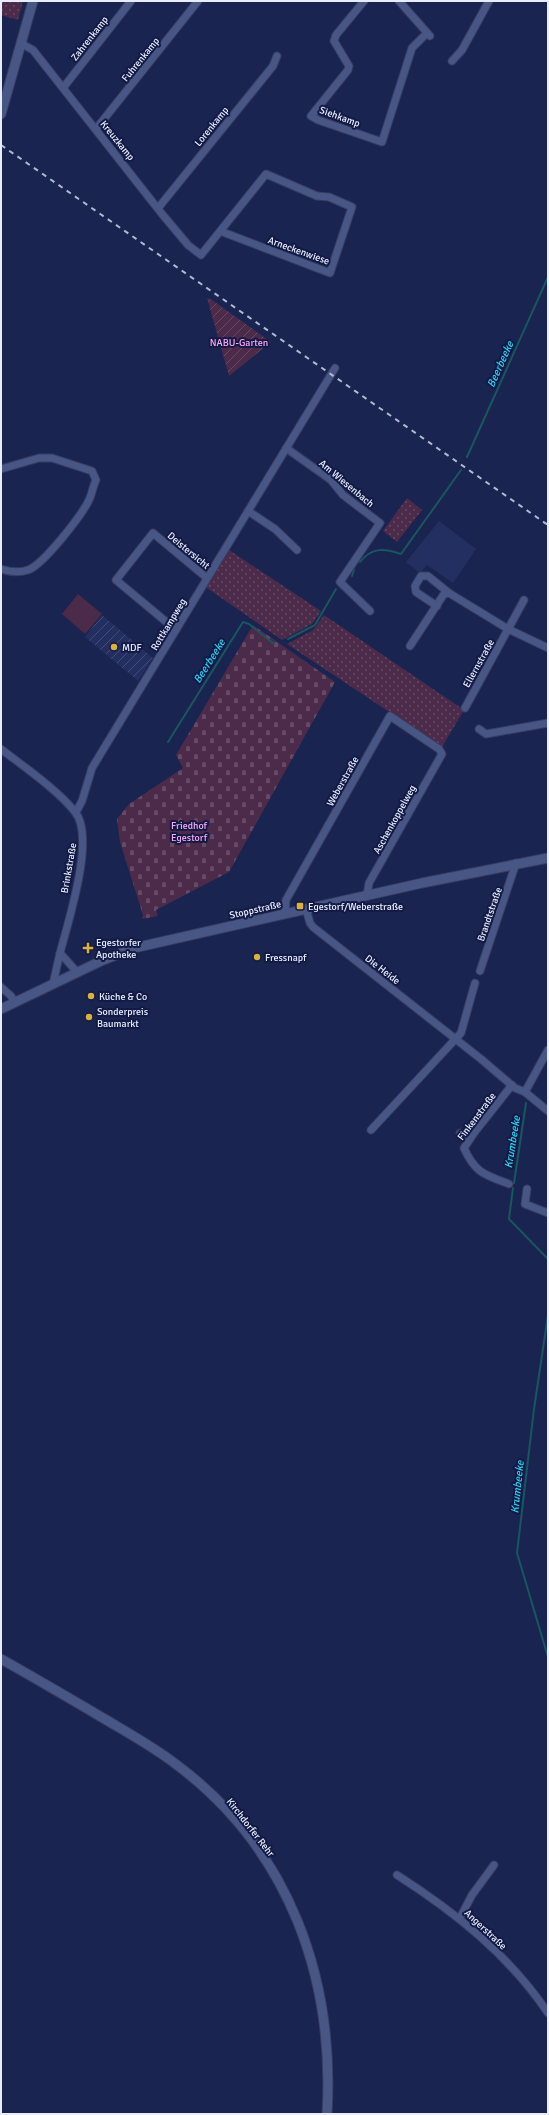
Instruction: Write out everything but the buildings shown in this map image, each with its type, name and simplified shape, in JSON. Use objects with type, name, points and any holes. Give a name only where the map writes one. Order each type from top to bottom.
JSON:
[{"type":"main road","points":[[1,114],[33,1]]},
{"type":"main road","name":"Stoppstraße","points":[[1,1009],[77,972],[134,948],[367,895],[516,863],[548,858]]},
{"type":"main road","name":"Kirchdorfer Rehr","points":[[1,1659],[127,1733],[178,1765],[222,1806],[255,1846],[275,1876],[293,1910],[316,1976],[323,2008],[327,2041],[329,2086],[327,2114]]},
{"type":"street","name":"Zahrenkamp","points":[[63,88],[131,1]]},
{"type":"street","name":"Fuhrenkamp","points":[[96,129],[198,1]]},
{"type":"street","name":"Siehkamp","points":[[364,1],[336,35],[334,40],[349,66],[348,70],[312,116],[318,120],[382,142],[412,48],[428,34],[399,1]]},
{"type":"street","points":[[452,61],[462,50],[488,1]]},
{"type":"street","name":"Kreuzkamp","points":[[22,44],[33,50],[188,244],[196,251]]},
{"type":"street","name":"Lorenkamp","points":[[159,207],[273,66],[277,56]]},
{"type":"street","name":"Arneckenwiese","points":[[196,251],[201,255],[220,231],[266,174],[317,196],[329,197],[352,206],[330,273],[220,231]]},
{"type":"street","name":"Rottkampweg","points":[[76,812],[82,801],[92,768],[335,368]]},
{"type":"street","name":"Am Wiesenbach","points":[[286,448],[331,480],[343,495],[380,523],[340,582],[370,611]]},
{"type":"street","points":[[1,469],[39,458],[52,458],[92,471],[96,480],[85,507],[69,529],[42,560],[30,570],[16,573],[1,569]]},
{"type":"street","points":[[248,511],[275,529],[298,550]]},
{"type":"street","name":"Deistersicht","points":[[176,630],[116,580],[153,533],[207,578]]},
{"type":"street","points":[[437,606],[416,592],[415,586],[421,576],[428,576],[449,593],[508,629],[548,648]]},
{"type":"street","points":[[410,646],[444,594],[449,593]]},
{"type":"street","name":"Ellernstraße","points":[[465,708],[524,600]]},
{"type":"street","name":"Weberstraße","points":[[285,914],[286,900],[390,716],[439,749],[442,754]]},
{"type":"street","points":[[479,729],[486,734],[548,723]]},
{"type":"street","name":"Brinkstraße","points":[[1,749],[76,812],[82,822],[84,847],[53,984]]},
{"type":"street","name":"Aschenkoppelweg","points":[[367,895],[369,883],[442,754]]},
{"type":"street","name":"Brandtstraße","points":[[480,970],[516,863]]},
{"type":"street","name":"Die Heide","points":[[306,909],[310,923],[313,927],[456,1039],[512,1085],[525,1092],[548,1111]]},
{"type":"street","points":[[60,954],[77,972]]},
{"type":"street","points":[[371,1130],[461,1032],[475,983]]},
{"type":"street","points":[[1,987],[11,996],[15,1003]]},
{"type":"street","points":[[525,1092],[548,1050]]},
{"type":"street","name":"Finkenstraße","points":[[509,1184],[477,1170],[471,1163],[464,1148],[512,1085]]},
{"type":"street","points":[[460,1133],[470,1139]]},
{"type":"street","points":[[526,1189],[524,1204],[548,1213]]},
{"type":"street","points":[[460,1918],[472,1895],[494,1865]]},
{"type":"street","name":"Angerstraße","points":[[397,1875],[460,1918],[511,1966],[548,2013]]},
{"type":"shaded area","points":[[439,521],[476,549],[453,583],[427,565],[420,573],[406,562]]},
{"type":"shaded area","points":[[102,615],[153,658],[138,681],[85,637]]},
{"type":"green space","points":[[1,1],[23,1],[18,20],[1,15]]},
{"type":"green space","name":"NABU-Garten","points":[[207,298],[271,342],[229,376]]},
{"type":"green space","points":[[407,498],[422,510],[397,542],[383,531]]},
{"type":"green space","points":[[229,550],[321,611],[312,624],[282,640],[207,588],[206,586]]},
{"type":"green space","points":[[78,594],[102,614],[85,634],[62,614]]},
{"type":"green space","points":[[324,615],[464,710],[442,747],[287,644],[313,630]]},
{"type":"green space","name":"Friedhof Egestorf","points":[[253,625],[335,682],[229,872],[156,910],[158,916],[142,919],[143,915],[120,842],[117,819],[129,804],[183,768],[176,755]]},
{"type":"waterway","name":"Beerbeeke","points":[[467,457],[548,277]]},
{"type":"waterway","name":"Beerbeeke","points":[[360,562],[369,554],[379,550],[401,554],[461,470]]},
{"type":"waterway","name":"Beerbeeke","points":[[352,576],[354,570]]},
{"type":"waterway","name":"Beerbeeke","points":[[288,639],[315,625],[336,589]]},
{"type":"waterway","name":"Beerbeeke","points":[[168,742],[243,622],[249,624],[274,644]]},
{"type":"waterway","name":"Krumbeeke","points":[[514,1183],[526,1103]]},
{"type":"waterway","name":"Krumbeeke","points":[[513,1188],[509,1219],[548,1259]]},
{"type":"waterway","name":"Krumbeeke","points":[[548,1315],[534,1409],[517,1553],[548,1657]]},
{"type":"railway","points":[[1,145],[548,525]]},
{"type":"place","name":"MDF","points":[[114,647]]},
{"type":"place","name":"Egestorf/Weberstraße","points":[[300,906]]},
{"type":"place","name":"Egestorfer Apotheke","points":[[88,948]]},
{"type":"place","name":"Fressnapf","points":[[257,957]]},
{"type":"place","name":"Küche & Co","points":[[91,996]]},
{"type":"place","name":"Sonderpreis Baumarkt","points":[[89,1017]]}]
